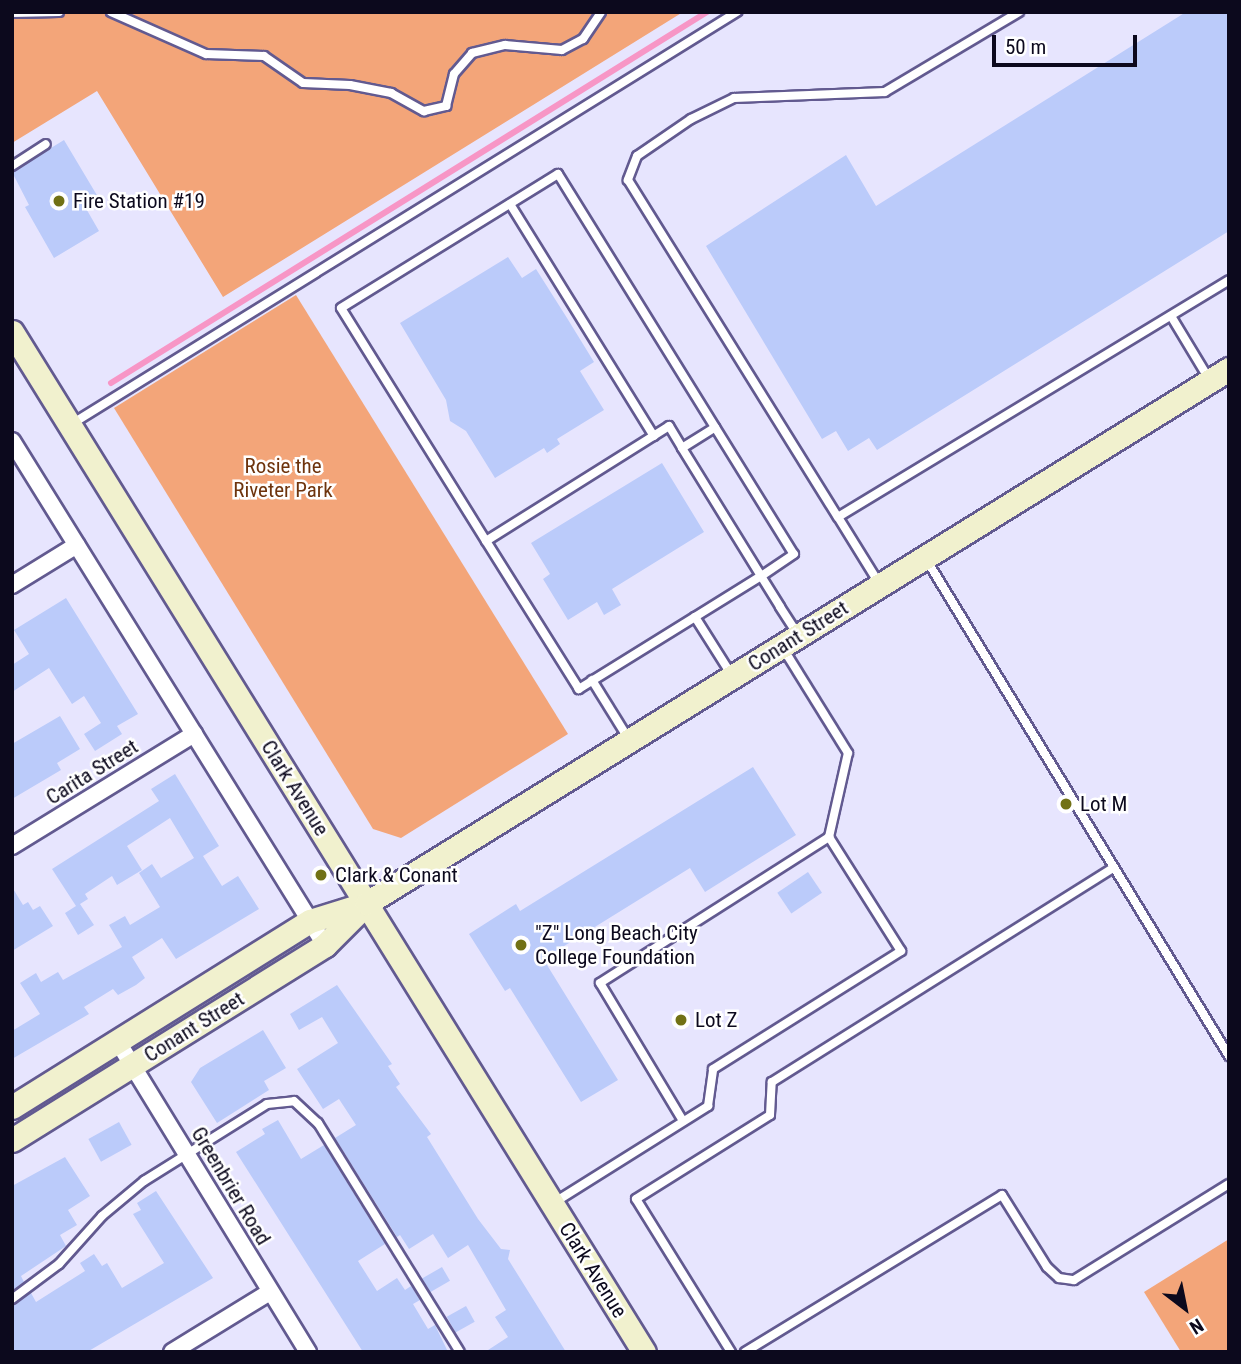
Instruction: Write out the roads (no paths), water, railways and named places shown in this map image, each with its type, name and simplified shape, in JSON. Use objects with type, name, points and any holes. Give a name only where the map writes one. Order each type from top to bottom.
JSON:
[{"type":"street","name":"Clark Avenue","points":[[12,332],[644,1352]]},
{"type":"street","name":"Conant Street","points":[[12,1140],[325,945],[367,903],[1219,375]]},
{"type":"street","points":[[12,441],[325,945]]},
{"type":"street","points":[[12,585],[77,545]]},
{"type":"street","name":"Carita Street","points":[[12,846],[194,734]]},
{"type":"street","name":"Conant Street","points":[[12,1107],[310,921],[367,903]]},
{"type":"street","name":"Greenbrier Road","points":[[118,1042],[308,1352]]},
{"type":"street","points":[[172,1352],[270,1292]]},
{"type":"lane","points":[[12,13],[59,12]]},
{"type":"lane","points":[[111,12],[206,54],[264,57],[303,83],[350,85],[391,93],[424,111],[446,106],[454,74],[472,52],[505,45],[562,50],[583,39],[601,12]]},
{"type":"lane","points":[[70,425],[737,12]]},
{"type":"lane","points":[[881,585],[628,180],[637,156],[691,119],[734,98],[885,92],[1019,12]]},
{"type":"lane","points":[[12,166],[46,144]]},
{"type":"lane","points":[[558,174],[715,427],[794,554],[579,689],[341,307],[558,174]]},
{"type":"lane","points":[[510,204],[654,436]]},
{"type":"lane","points":[[838,517],[1229,280]]},
{"type":"lane","points":[[1171,316],[1219,375]]},
{"type":"lane","points":[[486,541],[669,426],[761,576],[790,640],[848,753],[829,837],[600,983],[683,1121]]},
{"type":"lane","points":[[682,448],[715,427]]},
{"type":"lane","points":[[925,557],[1229,1056]]},
{"type":"lane","points":[[695,617],[732,676]]},
{"type":"lane","points":[[592,680],[630,740]]},
{"type":"lane","points":[[552,1204],[708,1105],[713,1069],[901,951],[829,837]]},
{"type":"lane","points":[[732,1352],[636,1199],[770,1115],[772,1082],[1113,868]]},
{"type":"lane","points":[[12,1299],[59,1264],[123,1197],[187,1154],[277,1100],[306,1107],[460,1352]]},
{"type":"lane","points":[[746,1352],[1002,1195],[1047,1267],[1059,1278],[1074,1280],[1229,1184]]},
{"type":"waterway","points":[[111,383],[707,12]]},
{"type":"place","name":"Fire Station #19","points":[[59,201]]},
{"type":"place","name":"Lot M","points":[[1066,804]]},
{"type":"place","name":"Clark & Conant","points":[[321,875]]},
{"type":"place","name":"\"Z\" Long Beach City College Foundation","points":[[521,945]]},
{"type":"place","name":"Lot Z","points":[[681,1020]]},
{"type":"park label","name":"Rosie the Riveter Park","points":[[283,478]]}]
